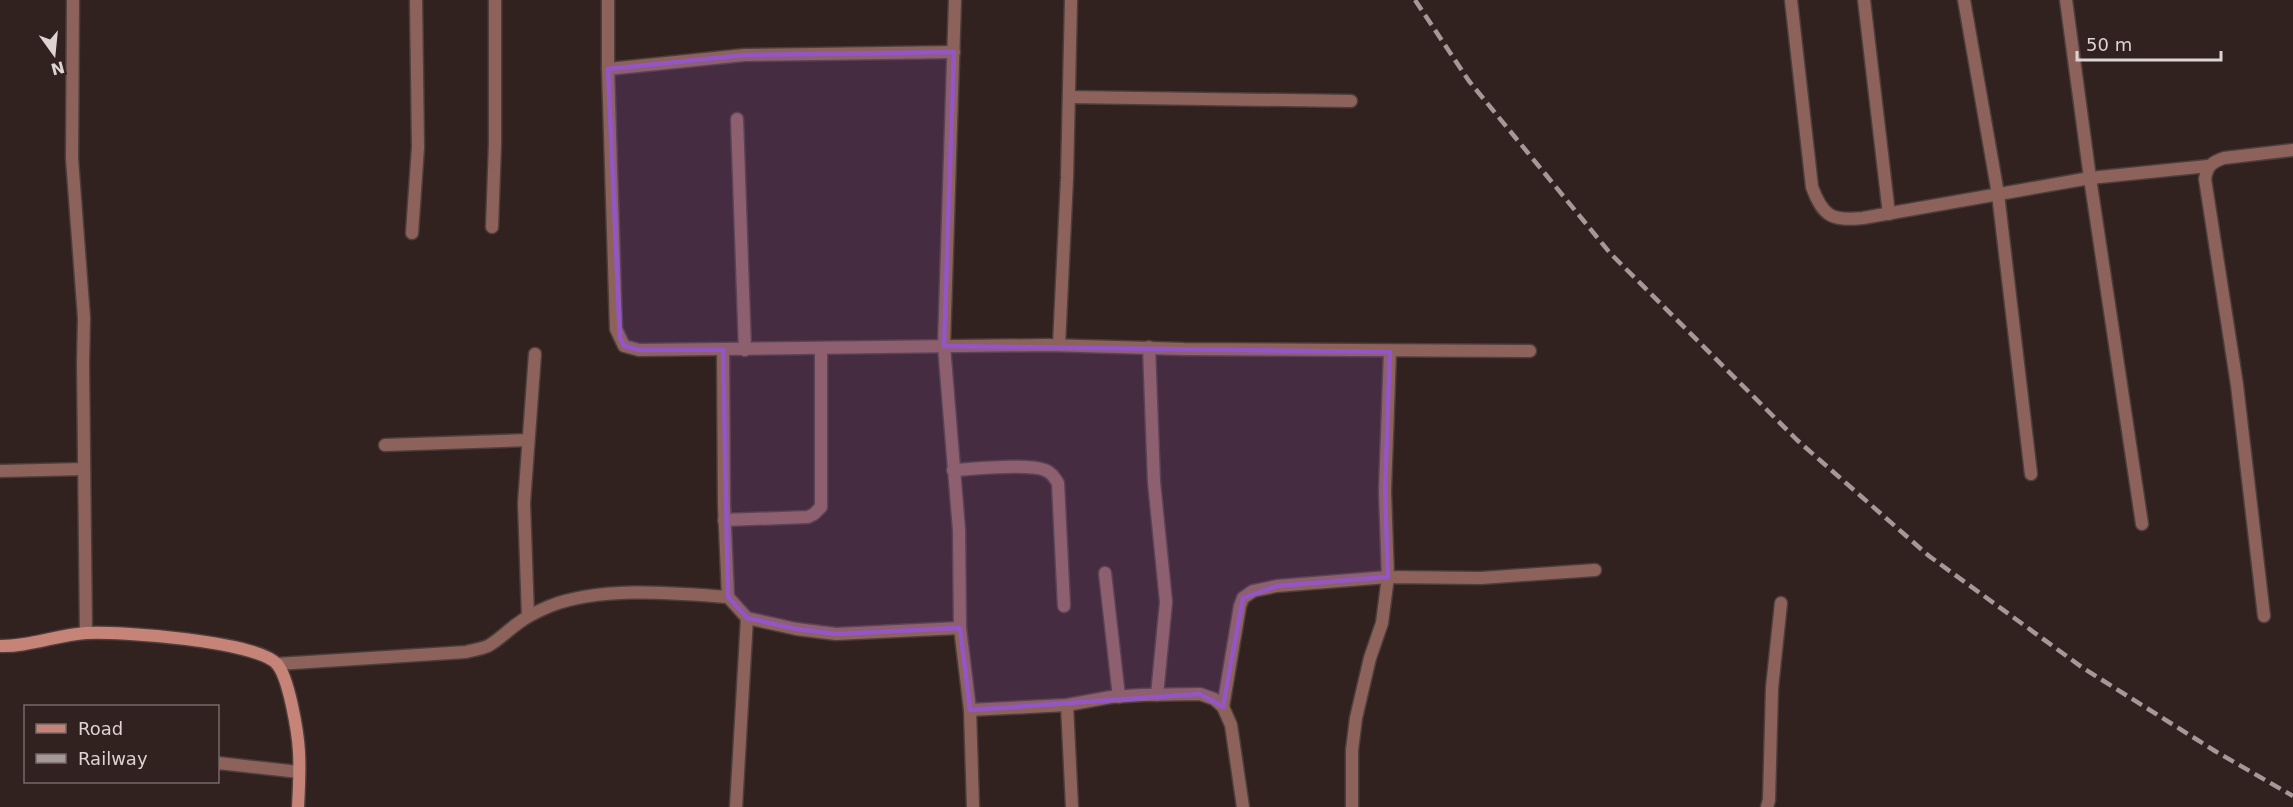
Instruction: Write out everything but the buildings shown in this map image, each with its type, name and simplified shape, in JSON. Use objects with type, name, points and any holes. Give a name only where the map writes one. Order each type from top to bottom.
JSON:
[{"type":"street","points":[[73,0],[72,159],[84,318],[86,633]]},
{"type":"street","points":[[412,233],[418,147],[416,0]]},
{"type":"street","points":[[492,227],[495,144],[495,0]]},
{"type":"street","points":[[608,0],[616,329],[624,346],[639,350],[1059,345],[1390,352],[1530,351]]},
{"type":"street","points":[[955,0],[944,346],[959,530],[960,628],[970,710],[973,807]]},
{"type":"street","points":[[1059,345],[1071,0]]},
{"type":"street","points":[[1791,0],[1812,187],[1819,205],[1829,216],[1845,220],[1889,214],[2090,178],[2208,166],[2214,161],[2235,155],[2293,150]]},
{"type":"street","points":[[1864,0],[1889,214]]},
{"type":"street","points":[[1964,0],[1998,194],[2031,474]]},
{"type":"street","points":[[2066,0],[2142,524]]},
{"type":"street","points":[[608,69],[744,55],[954,52]]},
{"type":"street","points":[[1069,97],[1352,101]]},
{"type":"street","points":[[737,119],[745,350]]},
{"type":"street","points":[[2208,166],[2205,179],[2237,385],[2264,616]]},
{"type":"street","points":[[1149,347],[1154,482],[1166,602],[1157,694]]},
{"type":"street","points":[[724,520],[808,517],[821,507],[821,349]]},
{"type":"street","points":[[723,350],[724,520],[728,597],[747,618],[796,629],[836,634],[960,628]]},
{"type":"street","points":[[1352,807],[1352,750],[1356,718],[1382,622],[1389,577],[1385,491],[1390,352]]},
{"type":"street","points":[[528,616],[524,530],[535,354]]},
{"type":"street","points":[[386,445],[528,440]]},
{"type":"street","points":[[953,470],[1029,468],[1043,469],[1053,475],[1058,483],[1064,606]]},
{"type":"street","points":[[0,471],[84,469]]},
{"type":"street","points":[[1223,707],[1240,606],[1244,598],[1253,591],[1277,586],[1389,577],[1481,578],[1595,570]]},
{"type":"street","points":[[1105,573],[1119,697]]},
{"type":"street","points":[[277,664],[466,652],[486,646],[501,638],[528,616],[567,601],[657,592],[728,597]]},
{"type":"street","points":[[1767,807],[1772,688],[1781,603]]},
{"type":"street","points":[[736,807],[747,618]]},
{"type":"street","points":[[0,646],[86,633],[179,638],[259,653],[277,664],[286,684],[299,752],[298,807]]},
{"type":"street","points":[[970,710],[1067,705],[1157,694],[1200,694],[1214,699],[1223,707],[1231,725],[1243,807]]},
{"type":"street","points":[[1067,705],[1072,807]]},
{"type":"street","points":[[219,763],[299,772]]},
{"type":"highlighted area","points":[[954,52],[944,346],[1390,352],[1385,491],[1388,577],[1277,586],[1243,598],[1223,707],[1200,694],[970,710],[960,628],[836,634],[796,629],[747,618],[728,597],[723,350],[639,350],[624,346],[620,338],[608,69],[744,55]]},
{"type":"railway","points":[[1415,0],[1469,81],[1610,253],[1797,440],[1929,556],[2083,668],[2215,751],[2293,796]]}]
